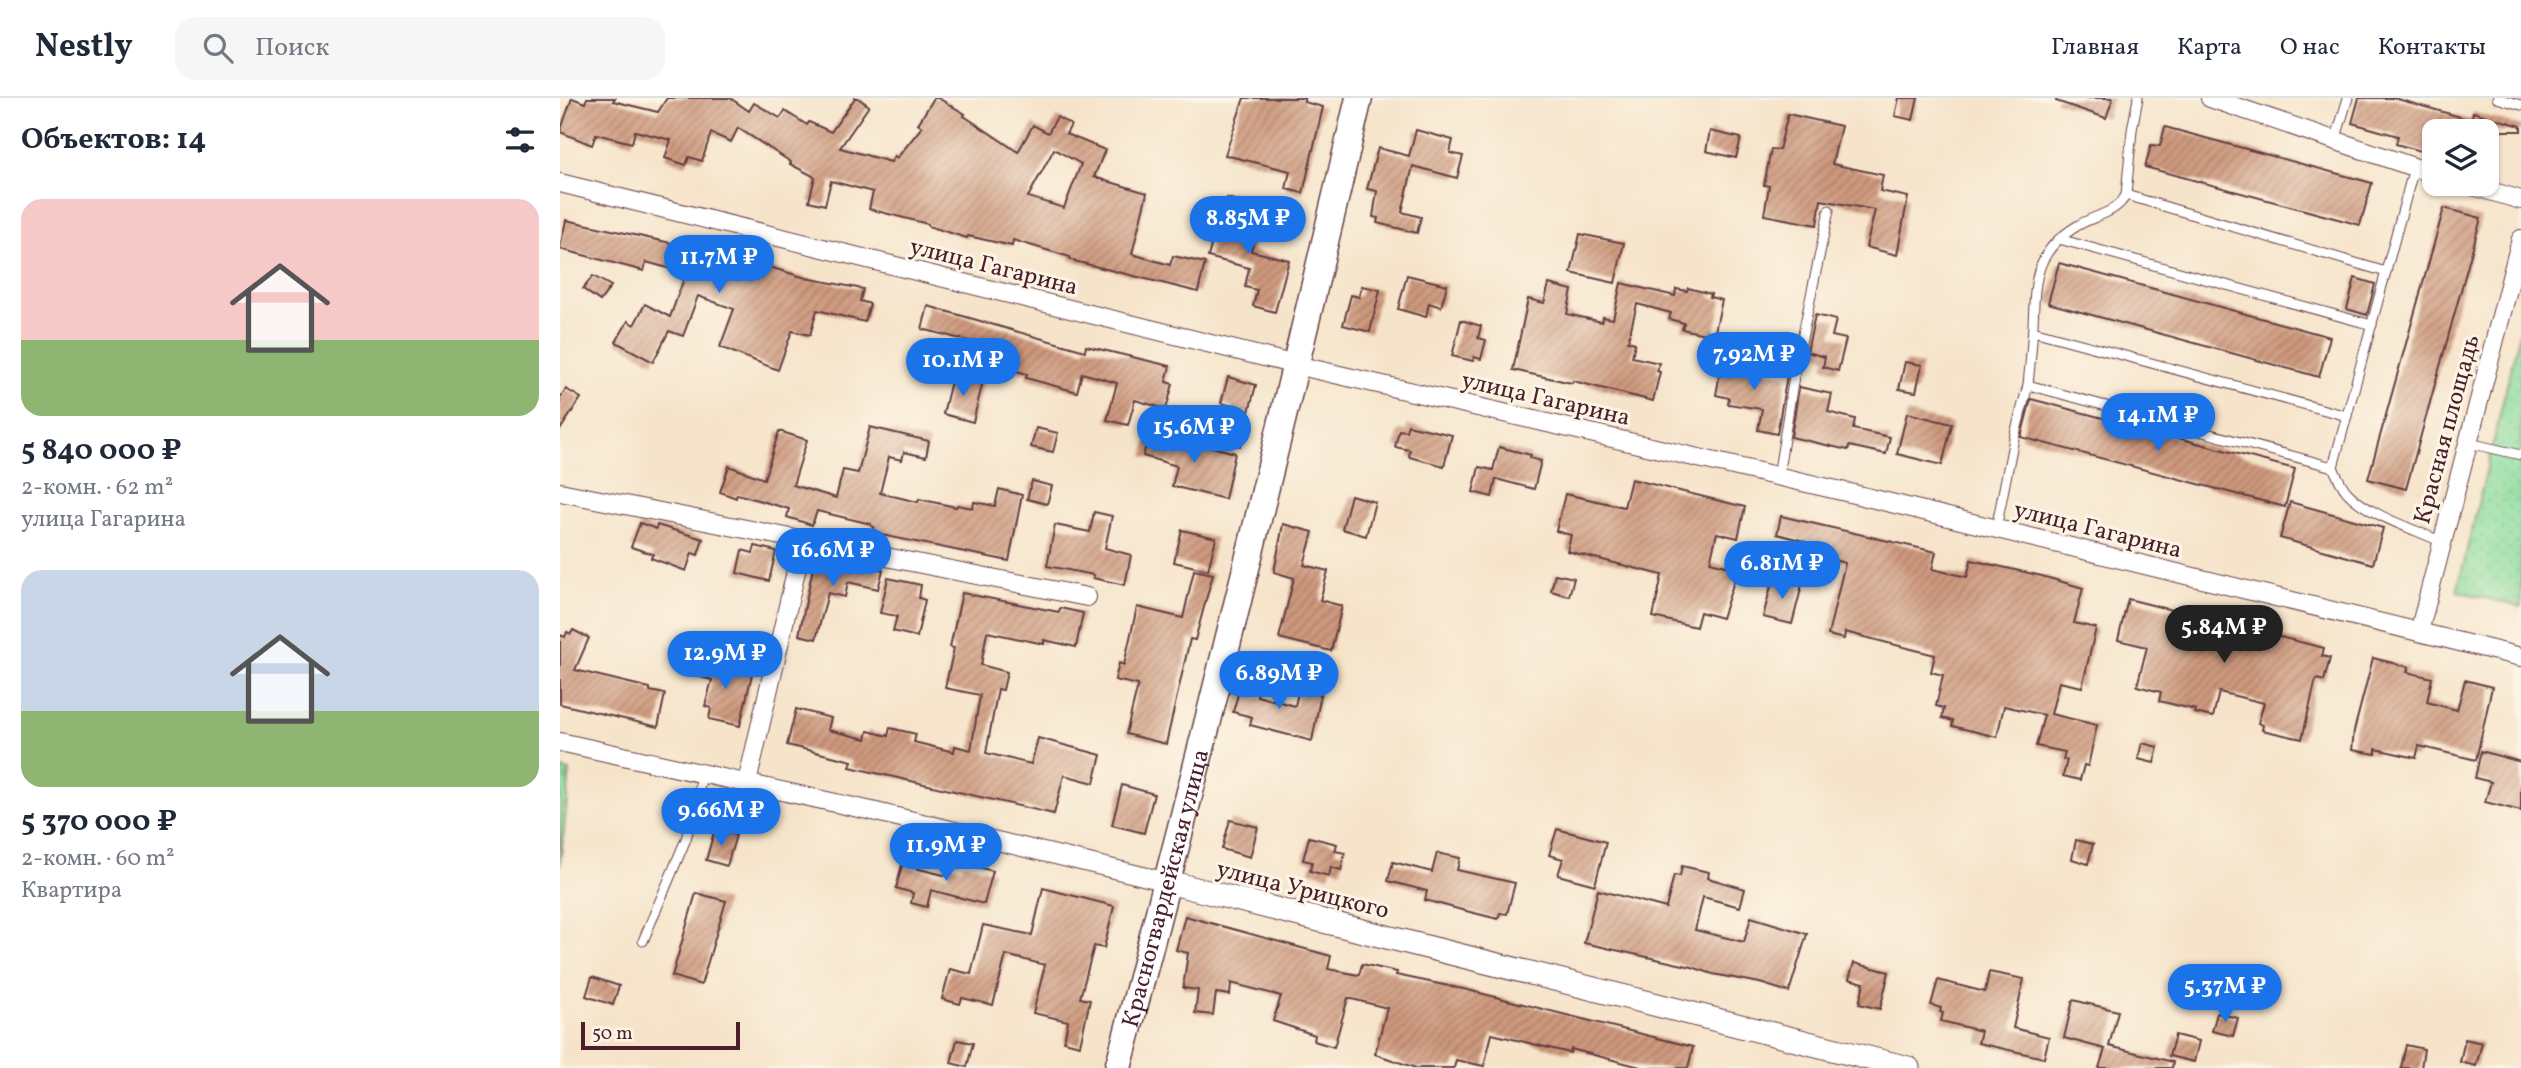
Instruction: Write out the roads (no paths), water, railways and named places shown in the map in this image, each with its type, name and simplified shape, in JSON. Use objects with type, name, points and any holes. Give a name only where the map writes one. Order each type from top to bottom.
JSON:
[{"type":"main road","name":"Красногвардейская улица","points":[[1118,1068],[1168,882],[1359,98]]},
{"type":"street","points":[[2210,98],[2422,170]]},
{"type":"street","name":"улица Гагарина","points":[[560,183],[1296,365],[1778,477],[2521,656]]},
{"type":"street","points":[[2499,194],[2521,200]]},
{"type":"street","name":"Красная площадь","points":[[2419,632],[2521,239]]},
{"type":"street","points":[[560,492],[1087,597]]},
{"type":"street","points":[[747,783],[803,541]]},
{"type":"street","name":"улица Урицкого","points":[[560,742],[1168,882],[1908,1068]]},
{"type":"lane","points":[[1996,529],[2028,385],[2033,293],[2037,271],[2049,249],[2060,239],[2084,221],[2115,209],[2126,195],[2138,98]]},
{"type":"lane","points":[[2335,141],[2348,98]]},
{"type":"lane","points":[[2497,98],[2521,105]]},
{"type":"lane","points":[[2414,168],[2333,467],[2346,490],[2368,508],[2442,542]]},
{"type":"lane","points":[[2126,195],[2386,272]]},
{"type":"lane","points":[[1778,477],[1794,376],[1829,210]]},
{"type":"lane","points":[[2060,239],[2372,325]]},
{"type":"lane","points":[[2033,331],[2347,416]]},
{"type":"lane","points":[[2028,385],[2333,467]]},
{"type":"lane","points":[[2469,443],[2521,455]]},
{"type":"lane","points":[[643,940],[686,839],[703,773]]}]
